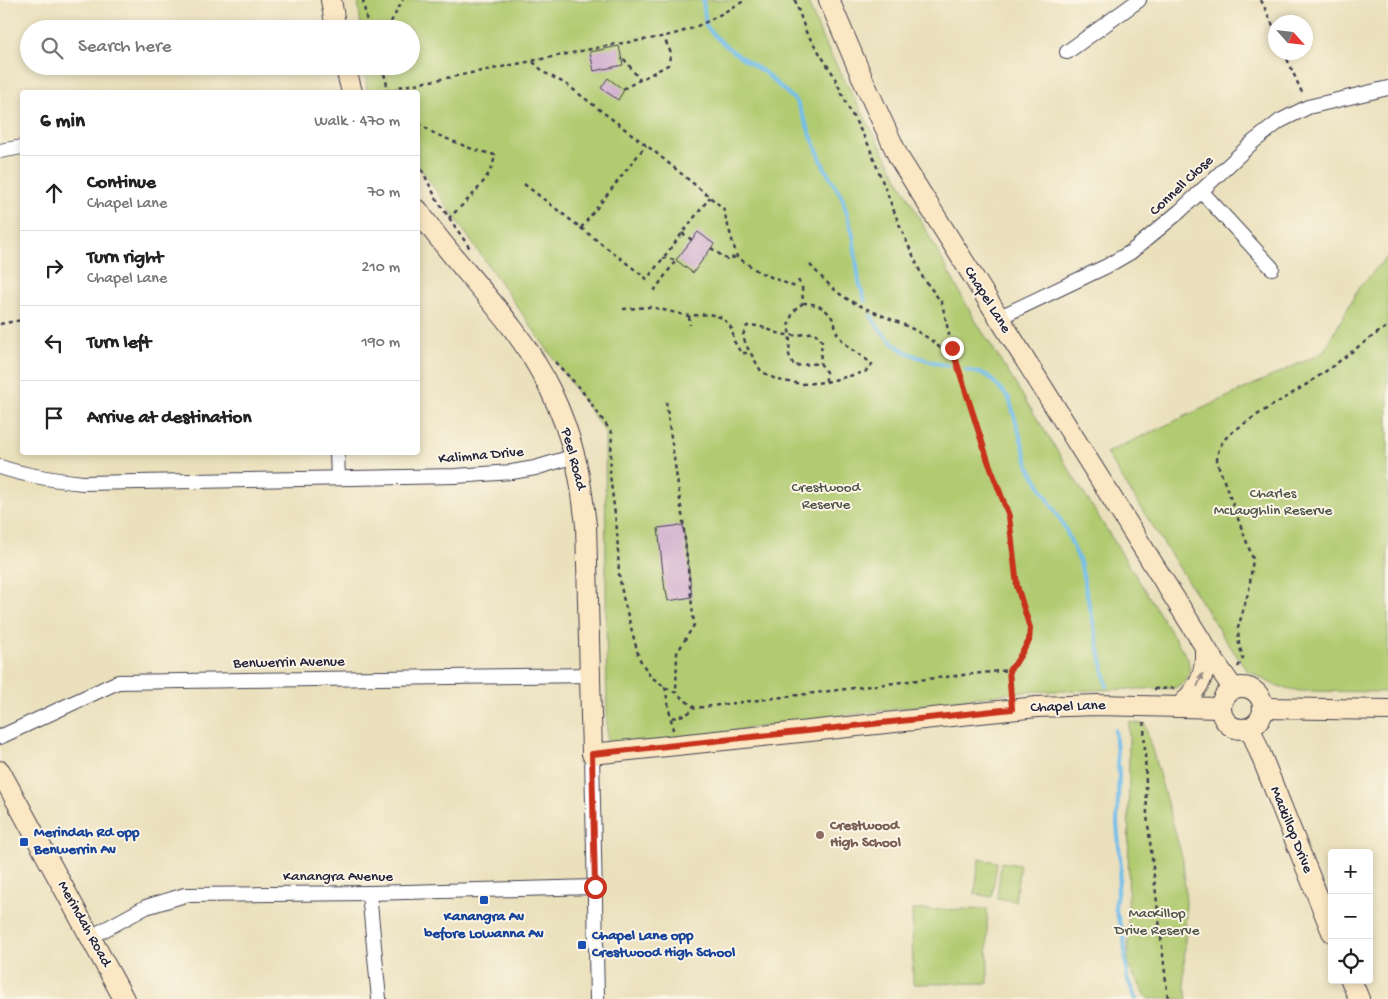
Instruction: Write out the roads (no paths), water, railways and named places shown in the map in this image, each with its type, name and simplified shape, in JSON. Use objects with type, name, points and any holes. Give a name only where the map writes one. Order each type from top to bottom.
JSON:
[{"type":"street","points":[[330,0],[334,20]]},
{"type":"street","name":"Chapel Lane","points":[[829,0],[864,82],[900,158],[1205,648],[1230,683]]},
{"type":"street","points":[[1067,52],[1139,0]]},
{"type":"street","points":[[347,75],[351,90]]},
{"type":"street","name":"Connell Close","points":[[998,318],[1107,266],[1131,252],[1280,120],[1308,107],[1388,88]]},
{"type":"street","points":[[0,151],[20,147]]},
{"type":"street","points":[[1201,191],[1272,268]]},
{"type":"street","name":"Peel Road","points":[[420,213],[448,251],[512,327],[535,360],[554,399],[575,456],[582,489],[586,525],[592,754]]},
{"type":"street","points":[[337,455],[338,478]]},
{"type":"street","name":"Kalimna Drive","points":[[0,467],[18,473],[49,479],[83,482],[456,476],[535,468],[575,456]]},
{"type":"street","points":[[1181,706],[1198,686],[1204,674],[1205,648]]},
{"type":"street","name":"Benwerrin Avenue","points":[[0,737],[118,682],[591,675]]},
{"type":"street","points":[[1230,683],[1254,690],[1262,700],[1264,708],[1257,724],[1250,728],[1241,729],[1230,724],[1222,714],[1221,708],[1230,683]]},
{"type":"street","name":"Chapel Lane","points":[[592,754],[1012,709],[1098,705],[1221,708]]},
{"type":"street","points":[[1264,708],[1388,710]]},
{"type":"street","name":"Mackillop Drive","points":[[1250,728],[1328,922]]},
{"type":"street","points":[[592,754],[597,999]]},
{"type":"street","name":"Merindah Road","points":[[0,771],[124,999]]},
{"type":"street","name":"Kanangra Avenue","points":[[91,937],[146,908],[185,895],[369,893],[595,887]]},
{"type":"street","points":[[369,893],[379,999]]},
{"type":"street","points":[[1353,984],[1359,999]]},
{"type":"waterway","points":[[703,0],[706,26],[716,37],[732,51],[765,73],[797,102],[825,169],[842,197],[853,235],[859,282],[865,301]]},
{"type":"waterway","points":[[871,316],[886,336],[903,350],[923,359],[948,366]]},
{"type":"waterway","points":[[966,370],[987,375],[1009,398],[1029,467],[1065,528],[1080,562],[1107,686]]},
{"type":"waterway","points":[[1115,730],[1119,775],[1117,824],[1121,868],[1115,907],[1124,939],[1127,978],[1136,999]]},
{"type":"place","name":"Crestwood High School","points":[[820,835]]},
{"type":"place","name":"Merindah Rd opp Benwerrin Av","points":[[24,842]]},
{"type":"place","name":"Kanangra Av before Lowanna Av","points":[[484,900]]},
{"type":"place","name":"Chapel Lane opp Crestwood High School","points":[[582,945]]},
{"type":"park label","name":"Crestwood Reserve","points":[[826,496]]},
{"type":"park label","name":"Charles McLaughlin Reserve","points":[[1273,502]]},
{"type":"park label","name":"MacKillop Drive Reserve","points":[[1157,922]]}]
